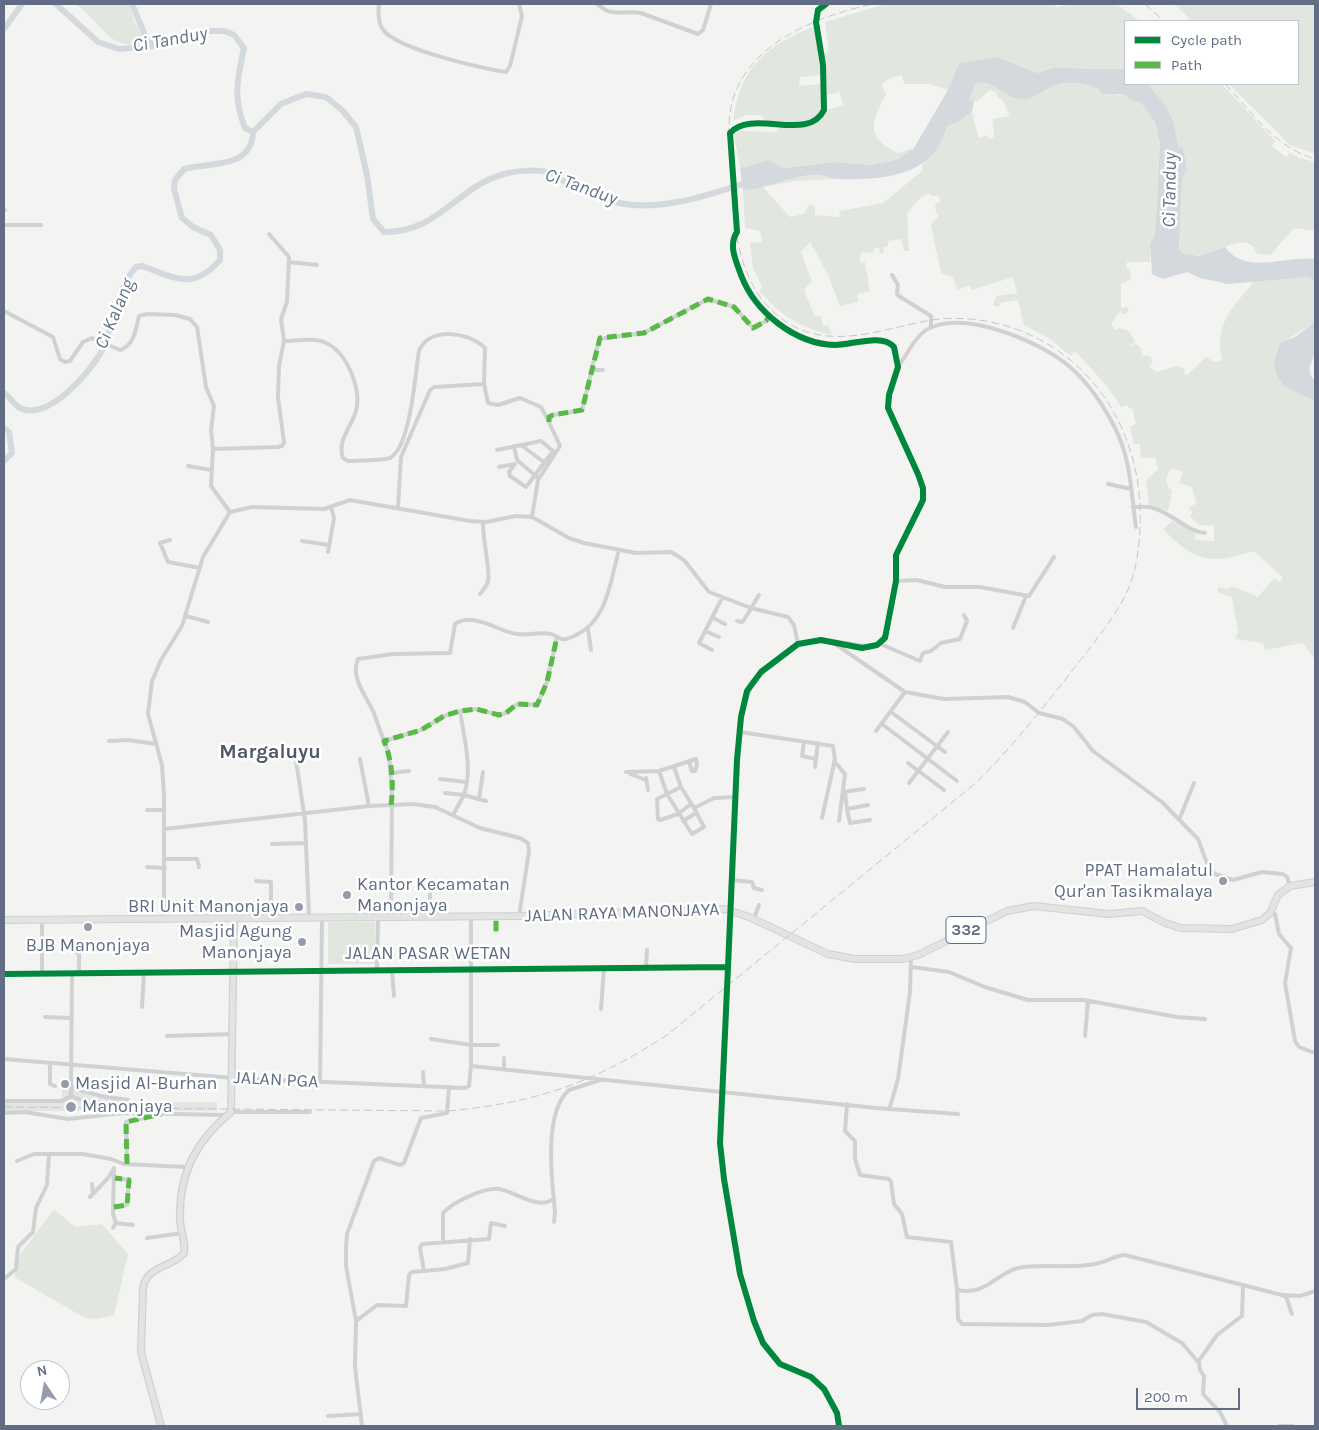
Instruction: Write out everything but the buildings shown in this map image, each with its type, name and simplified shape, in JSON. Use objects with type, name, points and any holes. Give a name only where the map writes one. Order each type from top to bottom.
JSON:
[{"type":"main road","points":[[1270,913],[1278,895],[1290,886],[1315,882]]},
{"type":"main road","name":"332","points":[[730,909],[810,947],[834,956],[879,960],[911,957],[1007,911],[1034,906],[1109,914],[1142,911],[1175,927],[1213,930],[1258,923],[1270,913]]},
{"type":"main road","name":"JALAN RAYA MANONJAYA","points":[[4,920],[519,916],[730,909]]},
{"type":"main road","points":[[161,1426],[141,1352],[143,1288],[148,1276],[178,1259],[184,1253],[180,1202],[186,1167],[211,1132],[229,1114],[233,1078],[234,918]]},
{"type":"street","points":[[379,4],[379,16],[383,30],[401,42],[427,53],[506,72],[510,66],[522,16],[519,4]]},
{"type":"street","points":[[597,4],[610,13],[641,13],[698,34],[703,30],[711,4]]},
{"type":"street","points":[[826,4],[818,10],[816,22],[823,65],[824,110],[821,116],[813,122],[794,125],[748,124],[734,129],[729,136],[736,232],[732,243],[741,275],[754,296],[769,316],[789,331],[821,343],[850,344],[881,340],[888,342],[894,347],[898,367]]},
{"type":"street","points":[[4,225],[41,225]]},
{"type":"street","points":[[213,449],[282,446],[285,436],[278,398],[279,366],[284,341],[281,319],[287,302],[289,262],[287,255],[269,234]]},
{"type":"street","points":[[289,262],[317,265]]},
{"type":"street","points":[[892,275],[898,285],[897,294],[931,316],[931,327]]},
{"type":"street","points":[[548,420],[553,415],[582,410],[600,338],[644,333],[708,299],[722,302],[738,309],[753,328],[766,322],[769,316]]},
{"type":"street","points":[[4,310],[53,337],[60,359],[65,362],[70,361],[83,342],[92,338],[120,350],[127,347],[132,340],[139,316],[147,314],[175,315],[190,319],[198,326],[206,387],[214,406],[211,430],[213,449],[211,486],[230,512]]},
{"type":"street","points":[[839,1426],[837,1413],[824,1389],[811,1377],[780,1364],[763,1343],[754,1321],[740,1274],[724,1179],[720,1143],[735,797],[742,710],[750,685],[760,672],[798,644],[821,640],[862,648],[878,643],[886,634],[896,581],[897,550],[920,508],[924,495],[918,474],[888,408],[889,394],[898,367],[905,360],[910,348],[931,327],[950,324],[989,327],[1032,343],[1069,366],[1095,396],[1116,429],[1129,466],[1136,527]]},
{"type":"street","points":[[284,341],[316,340],[327,343],[347,364],[358,394],[356,413],[344,434],[341,455],[345,460],[385,460],[396,452],[410,418],[419,351],[428,338],[445,335],[473,339],[486,348],[484,384],[489,404],[498,405],[520,398],[541,407],[560,446],[528,486],[524,487],[510,476],[509,472],[514,465]]},
{"type":"street","points":[[593,370],[603,370]]},
{"type":"street","points":[[398,508],[401,457],[430,390],[434,387],[484,384]]},
{"type":"street","points":[[497,450],[538,441],[545,442],[553,451],[536,478],[532,517]]},
{"type":"street","points":[[521,445],[545,463]]},
{"type":"street","points":[[514,446],[517,460],[536,478]]},
{"type":"street","points":[[396,452],[401,457]]},
{"type":"street","points":[[505,466],[499,467],[520,464]]},
{"type":"street","points":[[188,466],[211,470]]},
{"type":"street","points":[[1108,484],[1131,489]]},
{"type":"street","points":[[164,920],[165,860],[162,765],[148,714],[152,681],[160,660],[173,642],[186,616],[200,568],[211,541],[230,512],[252,507],[332,508],[350,500],[483,522],[506,517],[532,517],[576,540],[619,550],[648,554],[671,552],[684,560],[705,589],[722,598],[751,608],[788,617],[794,625],[798,644]]},
{"type":"street","points":[[1133,507],[1153,508],[1165,512],[1194,531],[1205,533]]},
{"type":"street","points":[[328,552],[334,518],[332,508]]},
{"type":"street","points":[[480,594],[488,582],[489,575],[483,544],[483,522]]},
{"type":"street","points":[[170,540],[160,543],[168,562],[200,568]]},
{"type":"street","points":[[302,542],[330,546]]},
{"type":"street","points":[[392,917],[391,773],[389,753],[373,712],[360,688],[356,668],[358,659],[399,654],[450,653],[455,624],[460,621],[484,623],[517,634],[551,634],[567,639],[588,629],[602,611],[619,550]]},
{"type":"street","points":[[896,581],[917,580],[945,587],[980,587],[1026,596],[1031,594],[1054,557]]},
{"type":"street","points":[[737,621],[743,622],[759,595]]},
{"type":"street","points":[[1013,628],[1026,596]]},
{"type":"street","points":[[712,650],[699,644],[722,598]]},
{"type":"street","points":[[878,643],[920,661],[923,653],[931,651],[940,644],[960,639],[967,621],[964,615]]},
{"type":"street","points":[[186,616],[208,622]]},
{"type":"street","points":[[713,618],[725,624]]},
{"type":"street","points":[[588,629],[590,650]]},
{"type":"street","points":[[705,631],[719,637]]},
{"type":"street","points":[[384,741],[421,730],[444,716],[460,711],[476,709],[499,715],[506,713],[517,704],[537,705],[547,682],[557,637]]},
{"type":"street","points":[[831,642],[905,692],[944,699],[1008,697],[1024,702],[1039,713],[1063,719],[1074,727],[1093,751],[1162,802],[1198,839],[1208,866],[1215,874],[1232,880],[1262,872],[1283,874],[1288,877],[1290,886]]},
{"type":"street","points":[[876,731],[905,692]]},
{"type":"street","points":[[453,815],[464,795],[468,768],[460,711]]},
{"type":"street","points":[[891,712],[945,752]]},
{"type":"street","points":[[882,724],[958,781]]},
{"type":"street","points":[[740,732],[833,746],[834,761],[822,818]]},
{"type":"street","points":[[909,783],[948,732]]},
{"type":"street","points":[[109,741],[128,740],[156,744]]},
{"type":"street","points":[[804,742],[802,756],[816,759]]},
{"type":"street","points":[[816,767],[818,743]]},
{"type":"street","points":[[278,753],[295,754],[304,813],[310,917]]},
{"type":"street","points":[[360,759],[369,806]]},
{"type":"street","points":[[834,761],[845,774],[839,821]]},
{"type":"street","points":[[646,780],[628,773],[659,771],[689,762]]},
{"type":"street","points":[[908,763],[944,790]]},
{"type":"street","points":[[659,771],[667,794],[692,834],[704,827],[681,788],[674,767]]},
{"type":"street","points":[[391,773],[409,771]]},
{"type":"street","points":[[479,800],[483,772]]},
{"type":"street","points":[[645,773],[648,790]]},
{"type":"street","points":[[440,779],[466,782]]},
{"type":"street","points":[[1179,820],[1194,783]]},
{"type":"street","points":[[681,788],[663,794],[657,799],[658,819],[660,820],[694,808],[714,798],[735,797]]},
{"type":"street","points":[[844,792],[864,789]]},
{"type":"street","points":[[686,794],[692,791]]},
{"type":"street","points":[[844,792],[850,823],[870,820]]},
{"type":"street","points":[[445,793],[464,795],[486,801]]},
{"type":"street","points":[[164,829],[369,806],[425,805],[453,815],[480,828],[520,838],[528,843],[529,851],[519,916]]},
{"type":"street","points":[[847,809],[868,805]]},
{"type":"street","points":[[684,821],[694,808]]},
{"type":"street","points":[[147,810],[164,810]]},
{"type":"street","points":[[272,844],[305,843]]},
{"type":"street","points":[[165,860],[196,859],[199,867]]},
{"type":"street","points":[[147,868],[164,868]]},
{"type":"street","points":[[732,880],[752,882],[754,888],[762,890]]},
{"type":"street","points":[[256,881],[271,882],[271,918]]},
{"type":"street","points":[[430,894],[430,917]]},
{"type":"street","points":[[754,919],[759,905]]},
{"type":"street","points":[[1270,913],[1275,914],[1279,934],[1291,948],[1286,982],[1295,1041],[1299,1047],[1315,1053]]},
{"type":"street","points":[[471,916],[471,1066],[958,1114]]},
{"type":"street","points":[[496,916],[496,931]]},
{"type":"street","points":[[320,1082],[322,918]]},
{"type":"street","points":[[377,969],[378,918]]},
{"type":"street","points":[[42,921],[42,974]]},
{"type":"street","points":[[74,947],[75,951],[79,954],[79,973]]},
{"type":"street","points":[[646,967],[647,950]]},
{"type":"street","points":[[890,1107],[898,1079],[912,967],[911,957]]},
{"type":"street","name":"JALAN PASAR WETAN","points":[[4,974],[728,967]]},
{"type":"street","points":[[912,967],[949,972],[985,987],[1028,1000],[1088,1001],[1177,1017],[1205,1018]]},
{"type":"street","points":[[601,1009],[604,968]]},
{"type":"street","points":[[392,970],[394,996]]},
{"type":"street","points":[[71,1096],[72,973]]},
{"type":"street","points":[[142,1007],[144,973]]},
{"type":"street","points":[[1085,1036],[1088,1001]]},
{"type":"street","points":[[45,1018],[72,1018]]},
{"type":"street","points":[[167,1036],[233,1034]]},
{"type":"street","points":[[431,1039],[498,1045]]},
{"type":"street","points":[[504,1058],[504,1069]]},
{"type":"street","name":"JALAN PGA","points":[[4,1059],[233,1078],[465,1088],[469,1086],[471,1066]]},
{"type":"street","points":[[50,1063],[50,1084],[55,1086]]},
{"type":"street","points":[[423,1072],[424,1086]]},
{"type":"street","points":[[554,1222],[552,1147],[555,1116],[569,1090],[602,1079]]},
{"type":"street","points":[[362,1426],[354,1367],[356,1321],[346,1266],[347,1234],[374,1160],[379,1158],[400,1165],[404,1163],[421,1118],[446,1113],[449,1087]]},
{"type":"street","points":[[71,1088],[101,1096],[128,1100]]},
{"type":"street","points":[[71,1096],[81,1100]]},
{"type":"street","points":[[4,1101],[60,1102],[71,1096]]},
{"type":"street","points":[[847,1104],[845,1131],[855,1141],[855,1164],[860,1175],[889,1179],[891,1182],[891,1197],[902,1214],[907,1237],[951,1242],[957,1290],[958,1319],[962,1324],[1048,1325],[1082,1321],[1092,1315],[1146,1322],[1156,1326],[1182,1343],[1198,1362],[1204,1376],[1203,1394],[1220,1412],[1227,1426]]},
{"type":"street","points":[[4,1113],[25,1112],[68,1120],[123,1113],[229,1114],[310,1112]]},
{"type":"street","points":[[127,1164],[126,1122],[161,1114]]},
{"type":"street","points":[[17,1161],[34,1154],[93,1155],[127,1164],[186,1167]]},
{"type":"street","points":[[4,1279],[16,1269],[18,1247],[33,1232],[36,1208],[47,1185],[49,1154]]},
{"type":"street","points":[[92,1184],[91,1195],[109,1177],[118,1162]]},
{"type":"street","points":[[113,1228],[116,1222],[113,1214],[114,1168]]},
{"type":"street","points":[[114,1207],[127,1206],[129,1180],[115,1178]]},
{"type":"street","points":[[443,1242],[443,1213],[474,1194],[498,1189],[543,1203],[551,1202],[554,1198]]},
{"type":"street","points":[[116,1222],[133,1225]]},
{"type":"street","points":[[424,1271],[421,1245],[491,1238],[491,1223],[505,1226]]},
{"type":"street","points":[[147,1238],[182,1233]]},
{"type":"street","points":[[356,1321],[376,1305],[406,1306],[410,1274],[468,1263],[470,1240]]},
{"type":"street","points":[[957,1290],[982,1288],[1016,1269],[1088,1265],[1120,1255],[1221,1278],[1243,1287],[1282,1295],[1300,1296],[1315,1291]]},
{"type":"street","points":[[1198,1362],[1217,1335],[1242,1316],[1243,1287]]},
{"type":"street","points":[[1282,1295],[1286,1297],[1292,1314]]},
{"type":"street","points":[[328,1416],[361,1414]]},
{"type":"street","points":[[1279,1426],[1293,1426]]},
{"type":"shaded area","points":[[74,4],[129,4],[134,21],[146,43],[132,45],[113,39]]},
{"type":"shaded area","points":[[885,4],[1053,4],[1057,7],[1072,4],[1116,4],[1139,20],[1124,20],[1124,69],[1052,68],[1038,73],[996,57],[959,63],[948,90],[929,84],[904,84],[902,75],[892,77],[882,84],[886,95],[877,113],[874,129],[880,142],[898,153],[914,148],[899,159],[870,165],[836,162],[783,168],[769,160],[740,168],[734,134],[740,131],[777,132],[779,126],[806,125],[818,120],[827,110],[843,105],[840,92],[827,95],[823,53],[829,52],[825,22]]},
{"type":"shaded area","points":[[1174,4],[1315,4],[1315,154],[1290,145],[1230,85],[1299,85],[1299,20],[1191,20]]},
{"type":"shaded area","points":[[815,26],[822,75],[800,77],[799,86],[823,84],[823,110],[810,120],[790,124],[766,123],[761,115],[746,115],[733,121],[742,85],[758,60],[782,42]]},
{"type":"shaded area","points":[[981,82],[995,86],[1011,96],[1033,97],[1053,86],[1074,82],[1084,83],[1117,95],[1125,94],[1131,100],[1141,103],[1155,122],[1160,144],[1155,234],[1150,244],[1150,262],[1127,262],[1126,268],[1130,269],[1131,279],[1121,284],[1121,307],[1127,306],[1129,311],[1124,315],[1120,311],[1111,324],[1115,330],[1119,328],[1129,331],[1135,342],[1129,347],[1136,344],[1143,350],[1140,352],[1143,355],[1141,358],[1146,355],[1150,357],[1153,361],[1149,367],[1157,372],[1177,366],[1184,368],[1185,375],[1187,375],[1206,357],[1215,362],[1222,360],[1220,336],[1223,326],[1232,308],[1254,281],[1307,277],[1315,280],[1315,322],[1288,339],[1276,352],[1288,387],[1315,402],[1315,660],[1303,643],[1265,650],[1263,643],[1235,639],[1238,632],[1232,598],[1218,592],[1218,587],[1227,589],[1232,586],[1258,597],[1274,578],[1280,582],[1283,578],[1254,551],[1225,558],[1208,558],[1186,550],[1163,529],[1172,521],[1176,523],[1178,521],[1196,533],[1195,540],[1214,541],[1214,526],[1199,525],[1190,516],[1192,512],[1189,508],[1196,503],[1192,487],[1179,483],[1183,471],[1171,469],[1168,475],[1167,483],[1172,491],[1168,511],[1149,505],[1146,480],[1158,469],[1155,458],[1141,458],[1140,444],[1134,444],[1130,426],[1136,424],[1132,408],[1129,409],[1128,405],[1121,407],[1107,386],[1077,353],[1074,352],[1071,356],[1050,339],[1024,325],[1018,300],[1000,303],[1000,306],[993,306],[996,296],[1017,293],[1013,277],[972,290],[969,285],[958,290],[952,276],[941,274],[931,225],[939,215],[936,212],[935,204],[940,202],[939,196],[931,196],[929,193],[921,197],[907,213],[909,251],[904,251],[901,239],[888,241],[888,247],[884,247],[883,254],[880,253],[879,248],[874,248],[873,253],[861,252],[860,262],[865,262],[870,291],[857,294],[858,302],[840,306],[828,275],[810,242],[801,252],[812,281],[804,290],[815,317],[821,316],[823,326],[828,325],[832,335],[810,329],[792,320],[775,307],[760,291],[762,286],[753,268],[750,243],[762,242],[760,231],[745,228],[743,191],[782,179],[817,175],[836,179],[795,181],[763,187],[790,217],[804,214],[810,204],[815,206],[815,215],[839,217],[840,211],[883,203],[921,172],[922,164],[938,147],[947,126],[956,123],[972,112],[978,136],[980,138],[987,135],[989,139],[994,137],[993,119],[1010,116],[1002,99],[998,98],[996,92],[990,90],[978,101],[968,101],[976,83]]},
{"type":"shaded area","points":[[1148,85],[1223,85],[1275,141],[1272,146],[1286,157],[1290,153],[1315,162],[1315,231],[1294,228],[1270,255],[1257,254],[1253,246],[1247,243],[1231,245],[1200,256],[1182,253],[1179,249],[1182,180],[1187,169],[1183,148],[1178,146],[1172,119],[1160,99]]},
{"type":"shaded area","points":[[328,922],[375,922],[375,964],[328,964]]},
{"type":"shaded area","points":[[62,1080],[72,1080],[72,1084],[78,1084],[78,1092],[91,1096],[125,1102],[217,1102],[217,1111],[4,1111],[4,1103],[62,1102]]},
{"type":"shaded area","points":[[54,1209],[75,1227],[102,1224],[128,1254],[114,1315],[98,1319],[85,1318],[14,1277],[19,1256]]},
{"type":"water","points":[[996,57],[1038,73],[1052,68],[1124,69],[1124,85],[1148,85],[1165,105],[1172,119],[1178,146],[1183,148],[1187,169],[1182,180],[1179,249],[1182,253],[1199,256],[1225,247],[1234,256],[1244,261],[1267,262],[1315,259],[1315,280],[1307,277],[1228,284],[1200,278],[1187,272],[1163,279],[1152,274],[1150,244],[1155,234],[1160,144],[1155,122],[1141,103],[1131,100],[1125,94],[1101,94],[1099,89],[1082,83],[1063,83],[1051,87],[1034,97],[1023,99],[1011,96],[994,86],[976,83],[969,100],[974,101],[972,112],[956,123],[947,126],[940,143],[931,156],[918,166],[904,172],[871,178],[837,179],[820,175],[807,176],[743,191],[740,168],[769,160],[783,168],[836,162],[870,165],[899,159],[914,148],[948,90],[959,63]]},
{"type":"water","points":[[1315,322],[1316,348],[1310,366],[1310,373],[1315,381],[1315,402],[1291,390],[1280,381],[1275,370],[1275,358],[1282,342],[1295,337]]},
{"type":"waterway","name":"Ci Tanduy","points":[[4,29],[22,4]]},
{"type":"waterway","name":"Ci Tanduy","points":[[56,4],[98,42],[119,49],[157,46],[207,31],[225,31],[234,35],[244,48],[237,89],[239,107],[245,128],[253,132],[281,104],[306,94],[326,97],[343,111],[356,127],[367,175],[373,219],[384,232],[403,230],[420,225],[435,217],[475,187],[508,173],[545,172],[596,196],[631,205],[665,204],[683,201],[749,182]]},
{"type":"waterway","points":[[132,4],[147,40],[157,46]]},
{"type":"waterway","name":"Ci Kalang","points":[[4,393],[18,407],[31,410],[43,408],[68,392],[90,369],[103,348],[124,285],[136,267],[142,266],[174,278],[192,279],[210,270],[220,260],[220,250],[211,235],[193,227],[182,218],[174,189],[175,180],[184,169],[228,162],[238,158],[246,152],[251,144],[253,132]]},
{"type":"waterway","name":"Ci Kalang","points":[[4,428],[9,432],[12,453],[4,461]]},
{"type":"railway","points":[[4,1107],[448,1111],[536,1096],[589,1078],[640,1052],[667,1035],[977,782],[1015,742],[1072,671],[1115,613],[1127,592],[1133,577],[1139,544],[1139,492],[1132,457],[1120,424],[1103,395],[1080,369],[1053,348],[1022,331],[986,321],[941,319],[849,336],[830,336],[794,327],[777,315],[761,297],[749,277],[741,254],[733,204],[729,130],[732,103],[742,79],[757,60],[776,43],[798,29],[848,10],[873,4]]},
{"type":"railway","points":[[1145,4],[1163,20]]},
{"type":"railway","points":[[1226,85],[1265,128],[1287,146],[1315,159]]},
{"type":"marked path","points":[[549,422],[549,417],[553,415],[582,410],[600,338],[644,333],[708,299],[734,307],[753,328],[766,321],[769,316]]},
{"type":"marked path","points":[[391,805],[392,772],[384,741],[421,730],[444,716],[460,711],[476,709],[499,715],[506,713],[517,704],[537,705],[547,682],[557,637]]},
{"type":"marked path","points":[[496,916],[496,931]]},
{"type":"marked path","points":[[127,1164],[126,1122],[161,1114]]},
{"type":"marked path","points":[[114,1207],[127,1205],[129,1180],[115,1178]]},
{"type":"cycle path","points":[[728,967],[737,760],[741,717],[747,691],[761,672],[798,644],[821,640],[862,648],[877,645],[885,638],[896,581],[896,555],[923,500],[923,488],[918,474],[888,408],[889,395],[898,367],[894,347],[889,343],[875,340],[842,345],[820,343],[805,339],[791,332],[766,313],[756,301],[747,289],[735,259],[733,242],[737,232],[730,133],[740,126],[752,124],[806,124],[816,119],[824,110],[823,65],[816,22],[818,10],[826,4]]},
{"type":"cycle path","points":[[4,974],[728,967],[720,1143],[740,1274],[754,1321],[763,1343],[780,1364],[811,1377],[824,1389],[837,1413],[839,1426]]},
{"type":"place","name":"PPAT Hamalatul Qur'an Tasikmalaya","points":[[1223,881]]},
{"type":"place","name":"Kantor Kecamatan Manonjaya","points":[[347,895]]},
{"type":"place","name":"BRI Unit Manonjaya","points":[[299,907]]},
{"type":"place","name":"BJB Manonjaya","points":[[88,927]]},
{"type":"place","name":"Masjid Agung Manonjaya","points":[[302,942]]},
{"type":"place","name":"Masjid Al-Burhan","points":[[65,1084]]},
{"type":"place","name":"Manonjaya","points":[[71,1107]]},
{"type":"district","name":"Margaluyu","points":[[270,752]]}]
